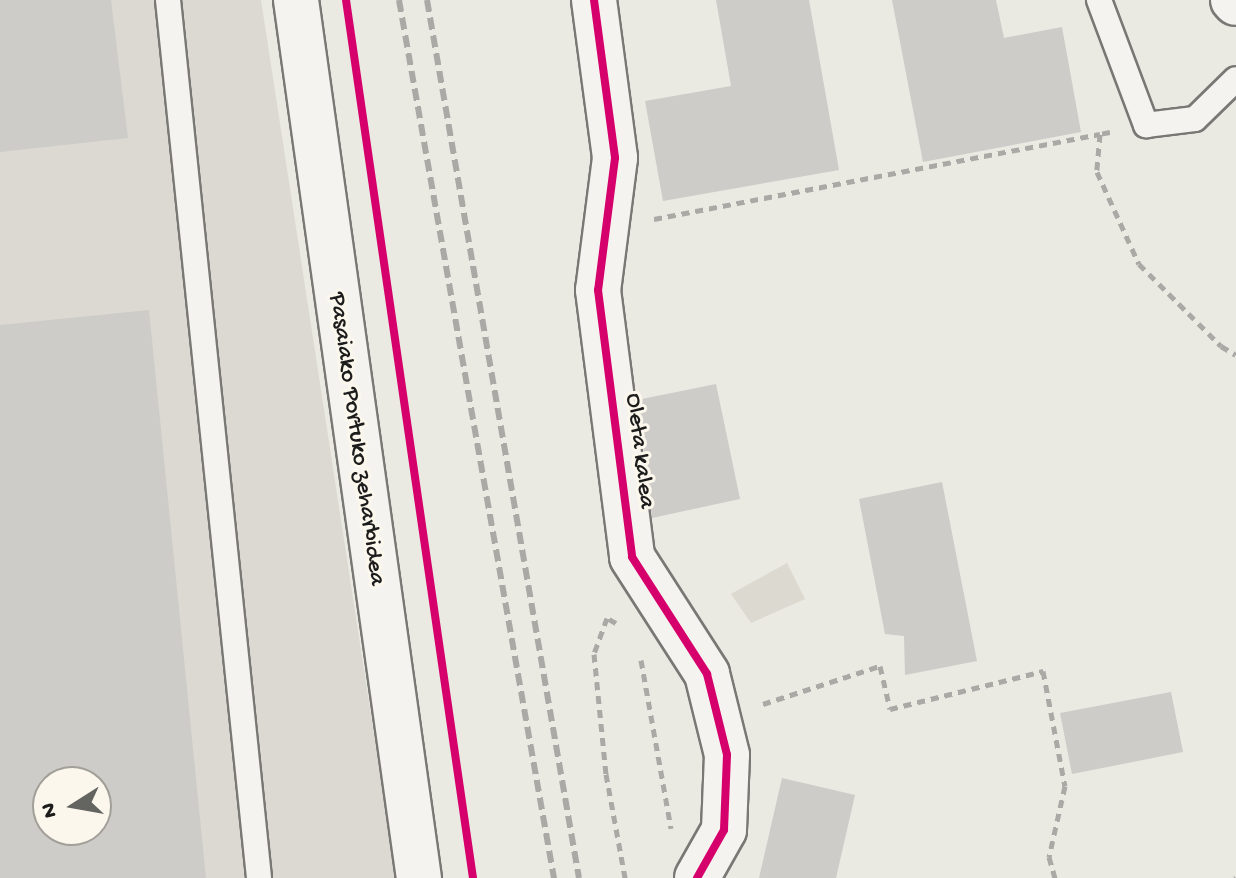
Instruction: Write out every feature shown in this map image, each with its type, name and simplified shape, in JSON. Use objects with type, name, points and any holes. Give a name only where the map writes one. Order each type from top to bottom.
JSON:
[{"type":"street","name":"Pasaiako Portuko zeharbidea","points":[[296,0],[419,878]]},
{"type":"street","name":"Oleta kalea","points":[[594,0],[615,158],[598,290],[632,557],[707,674],[727,755],[724,830],[697,878]]},
{"type":"lane","points":[[168,0],[259,878]]},
{"type":"lane","points":[[1099,0],[1146,125],[1195,119],[1236,79]]},
{"type":"path","points":[[606,229],[1146,125]]},
{"type":"path","points":[[1100,134],[1097,172],[1139,264],[1221,346],[1236,355]]},
{"type":"path","points":[[625,878],[606,774],[594,654],[607,618],[627,628]]},
{"type":"path","points":[[639,648],[672,832]]},
{"type":"path","points":[[751,708],[880,666],[890,709],[1043,671],[1065,786],[1049,857],[1055,878]]},
{"type":"shaded area","points":[[0,0],[261,0],[396,878],[0,878]]},
{"type":"shaded area","points":[[787,563],[805,599],[751,623],[731,594]]},
{"type":"building","points":[[0,0],[111,0],[128,138],[0,152]]},
{"type":"building","points":[[716,0],[809,0],[839,170],[663,201],[645,101],[731,86]]},
{"type":"building","points":[[892,0],[996,0],[1004,38],[1062,27],[1081,132],[923,162]]},
{"type":"building","points":[[149,310],[206,878],[0,878],[0,325]]},
{"type":"building","points":[[716,384],[740,499],[652,518],[637,400]]},
{"type":"building","points":[[942,482],[977,661],[905,675],[904,636],[885,634],[859,499]]},
{"type":"building","points":[[1171,692],[1183,752],[1072,774],[1060,713]]},
{"type":"building","points":[[782,778],[855,795],[836,878],[759,878]]},
{"type":"railway","points":[[399,0],[554,878]]},
{"type":"railway","points":[[427,0],[579,878]]},
{"type":"cycle path","points":[[346,0],[473,878]]},
{"type":"cycle path","points":[[594,0],[615,158],[598,290],[632,557],[707,674],[727,755],[724,830],[697,878]]}]
